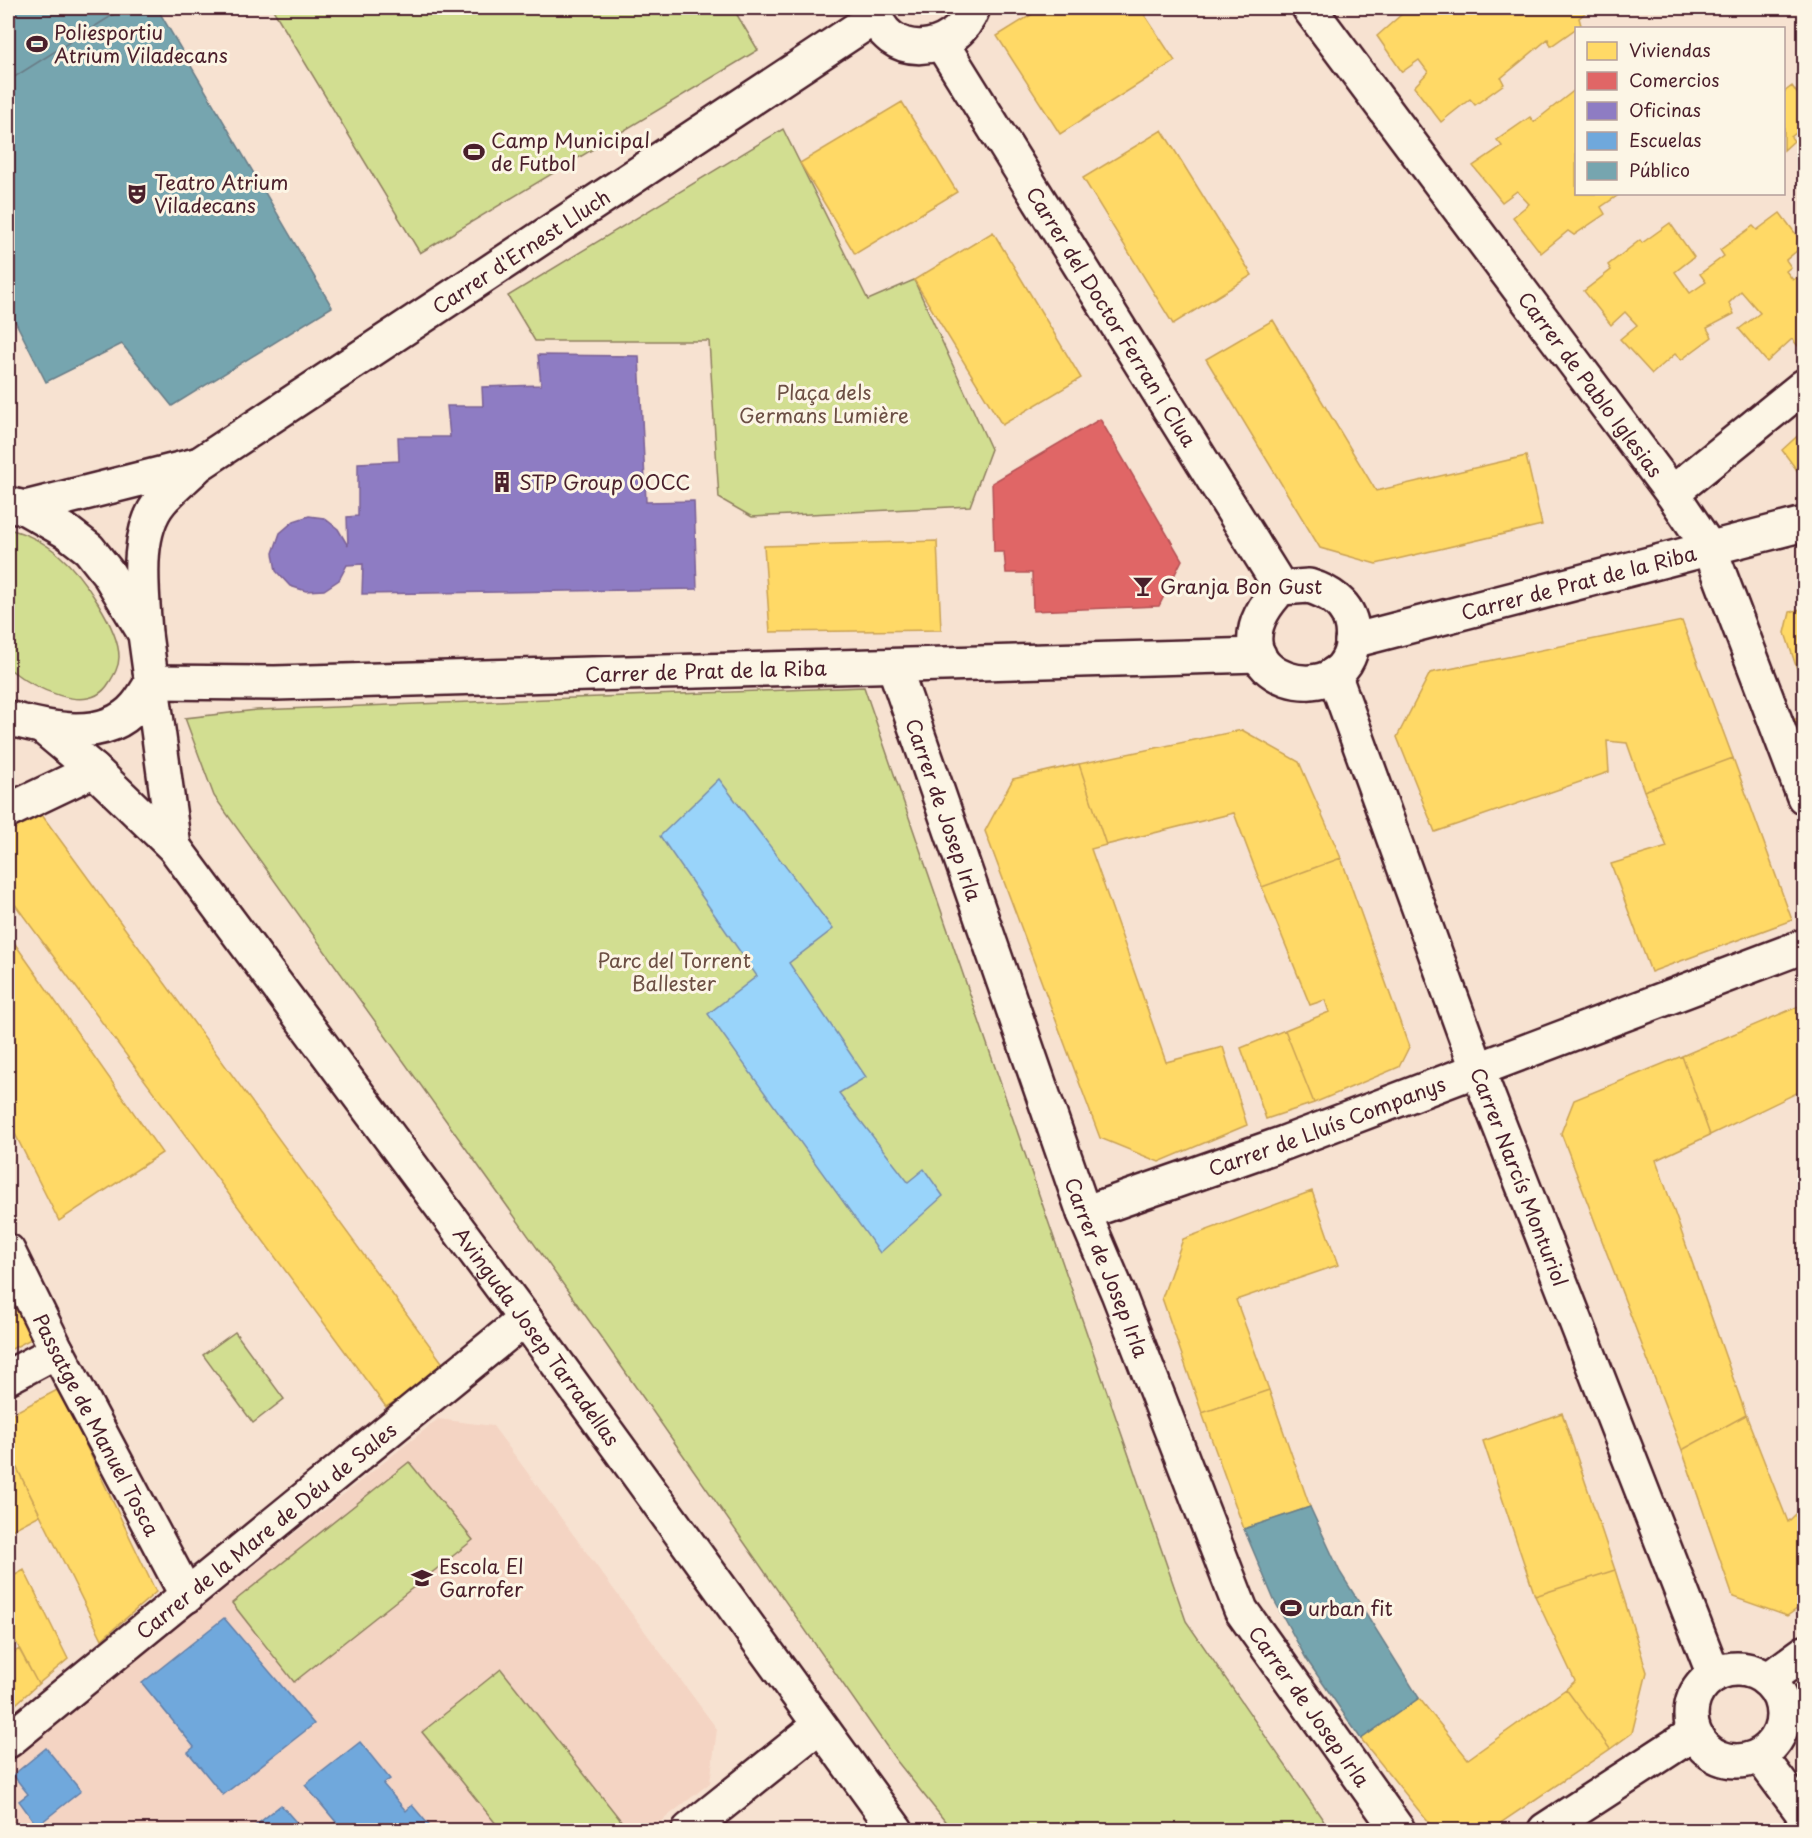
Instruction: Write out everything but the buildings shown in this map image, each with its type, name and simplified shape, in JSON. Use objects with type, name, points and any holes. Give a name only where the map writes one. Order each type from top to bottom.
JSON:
[{"type":"street","points":[[874,12],[886,32],[896,40],[913,46],[942,44],[965,26],[973,8]]},
{"type":"street","name":"Carrer de Pablo Iglesias","points":[[1309,8],[1672,493],[1710,549],[1804,797]]},
{"type":"street","name":"Carrer d'Ernest Lluch","points":[[152,682],[145,634],[141,560],[147,530],[159,503],[198,465],[874,12]]},
{"type":"street","name":"Carrer del Doctor Ferran i Clua","points":[[942,44],[1281,588]]},
{"type":"street","points":[[1672,493],[1804,386]]},
{"type":"street","name":"Carrer d'Ernest Lluch","points":[[13,504],[198,465]]},
{"type":"street","points":[[13,504],[67,532],[89,549],[108,573],[145,634]]},
{"type":"street","name":"Carrer de Prat de la Riba","points":[[1352,641],[1804,524]]},
{"type":"street","points":[[1309,586],[1323,590],[1337,599],[1349,618],[1352,641],[1346,660],[1334,674],[1320,681],[1305,684],[1290,682],[1276,675],[1258,654],[1255,635],[1257,619],[1266,604],[1281,588],[1309,586]]},
{"type":"street","name":"Carrer de Prat de la Riba","points":[[152,682],[275,683],[1258,654]]},
{"type":"street","name":"Carrer de Josep Irla","points":[[894,666],[1084,1213],[1118,1293],[1241,1610],[1398,1830]]},
{"type":"street","name":"Carrer Narcís Monturiol","points":[[1334,674],[1477,1068],[1714,1675]]},
{"type":"street","points":[[8,718],[45,729],[72,731],[118,721],[136,707],[152,682]]},
{"type":"street","name":"Avinguda Josep Tarradellas","points":[[152,682],[174,847]]},
{"type":"street","name":"Avinguda Josep Tarradellas","points":[[45,729],[94,770],[174,847],[525,1319],[896,1830]]},
{"type":"street","points":[[8,811],[94,770]]},
{"type":"street","name":"Carrer de Lluís Companys","points":[[1084,1213],[1284,1143],[1804,946]]},
{"type":"street","name":"Passatge de Manuel Tosca","points":[[8,1251],[57,1352],[187,1596]]},
{"type":"street","name":"Carrer de la Mare de Déu de Sales","points":[[8,1741],[525,1319]]},
{"type":"street","points":[[8,1377],[57,1352]]},
{"type":"street","points":[[1767,1680],[1804,1653]]},
{"type":"street","points":[[1742,1669],[1767,1680],[1777,1692],[1783,1705],[1780,1734],[1772,1747],[1760,1756],[1745,1761],[1729,1761],[1715,1756],[1702,1746],[1694,1733],[1691,1707],[1696,1694],[1714,1675],[1727,1670],[1742,1669]]},
{"type":"street","points":[[689,1830],[819,1726]]},
{"type":"street","points":[[1545,1830],[1694,1733]]},
{"type":"street","points":[[1760,1756],[1804,1815]]},
{"type":"shaded area","name":"Escola El Garrofer","points":[[438,1419],[493,1426],[717,1729],[710,1783],[650,1830],[8,1830],[8,1762]]},
{"type":"green space","name":"Camp Municipal de Futbol","points":[[272,8],[733,8],[758,50],[420,253]]},
{"type":"green space","name":"Plaça dels Germans Lumière","points":[[783,129],[868,300],[914,280],[991,449],[970,506],[752,517],[719,498],[709,341],[535,341],[508,296]]},
{"type":"green space","points":[[8,529],[36,539],[60,556],[88,589],[106,617],[117,645],[119,661],[113,677],[100,693],[88,698],[59,695],[31,683],[8,668]]},
{"type":"green space","name":"Parc del Torrent Ballester","points":[[864,687],[1186,1621],[1330,1830],[952,1830],[896,1760],[605,1343],[214,796],[185,718],[257,710]]},
{"type":"green space","points":[[235,1332],[284,1399],[253,1423],[203,1355]]},
{"type":"green space","points":[[409,1462],[473,1540],[294,1682],[232,1603]]},
{"type":"green space","points":[[501,1669],[626,1827],[622,1830],[501,1830],[422,1732]]},
{"type":"water","points":[[719,779],[833,929],[789,963],[866,1077],[839,1093],[908,1182],[924,1169],[943,1196],[880,1253],[708,1014],[757,976],[660,836]]},
{"type":"place","name":"Poliesportiu Atrium Viladecans","points":[[37,44]]},
{"type":"place","name":"Camp Municipal de Futbol","points":[[474,152]]},
{"type":"place","name":"Teatro Atrium Viladecans","points":[[137,194]]},
{"type":"place","name":"STP Group OOCC","points":[[502,482]]},
{"type":"place","name":"Granja Bon Gust","points":[[1143,586]]},
{"type":"place","name":"Escola El Garrofer","points":[[422,1578]]},
{"type":"place","name":"urban fit","points":[[1291,1608]]}]
